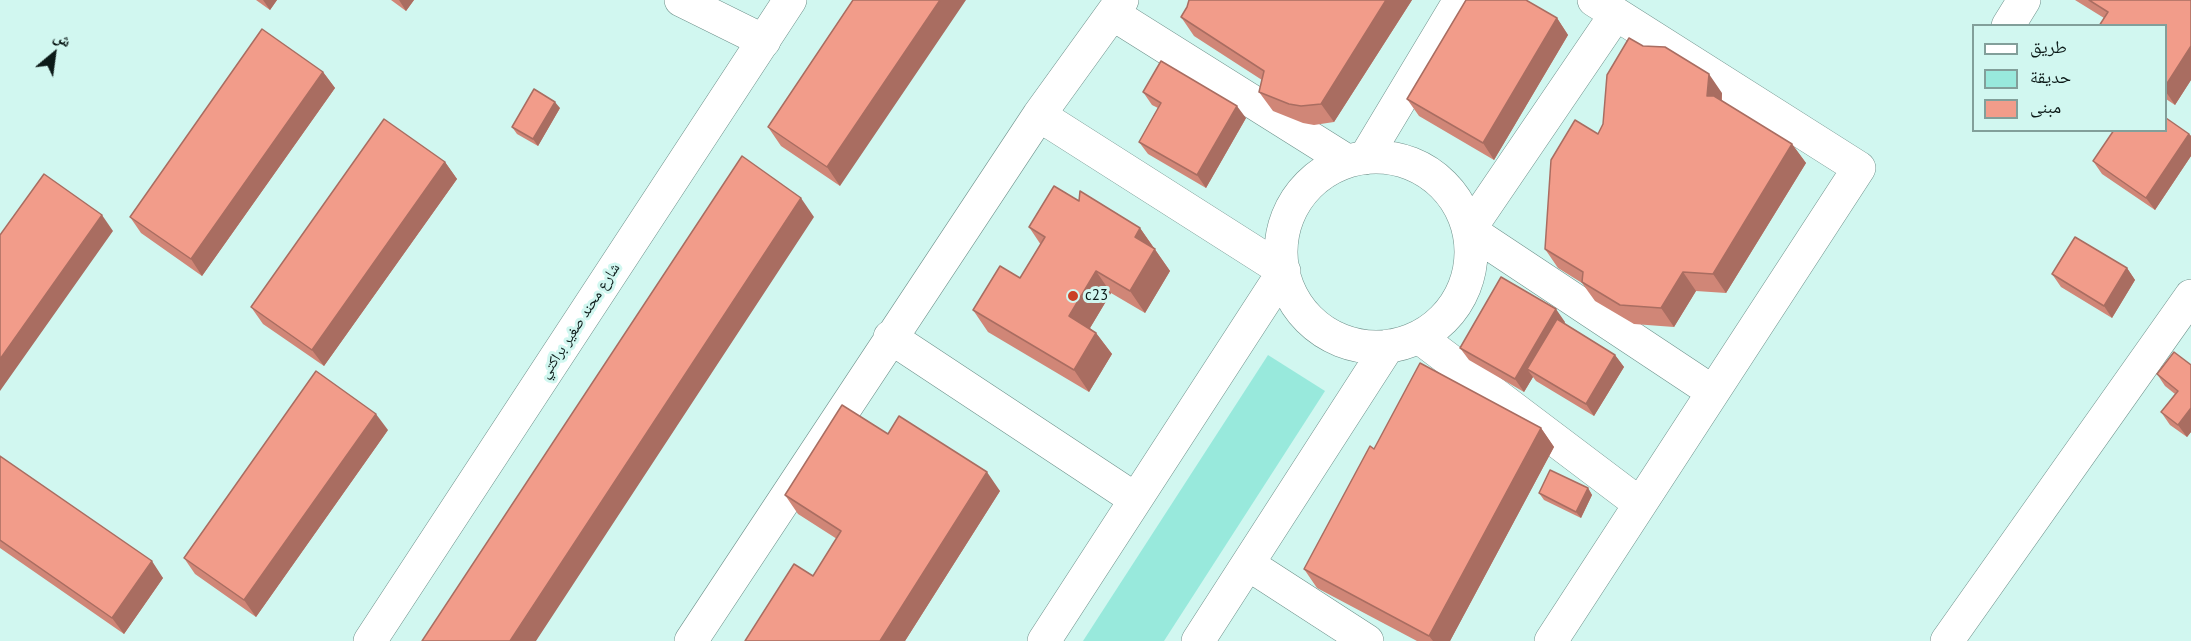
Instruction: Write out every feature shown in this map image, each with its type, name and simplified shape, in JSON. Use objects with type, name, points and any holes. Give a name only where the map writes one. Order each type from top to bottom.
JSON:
[{"type":"street","points":[[681,0],[764,40]]},
{"type":"street","name":"شارع محند صغير براكتي","points":[[370,641],[790,0]]},
{"type":"street","points":[[1356,159],[1460,0]]},
{"type":"street","points":[[2009,24],[2025,0]]},
{"type":"street","points":[[691,641],[1039,115],[1117,7],[1356,159]]},
{"type":"street","points":[[1469,230],[1605,7],[1859,168],[1551,641]]},
{"type":"street","points":[[1039,115],[1284,271]]},
{"type":"street","points":[[1377,156],[1408,162],[1435,177],[1456,200],[1469,230],[1471,261],[1463,292],[1445,318],[1419,337],[1388,346],[1357,345],[1327,333],[1303,313],[1287,286],[1281,255],[1284,225],[1298,197],[1319,175],[1356,159],[1377,156]]},
{"type":"street","points":[[1469,230],[1713,392]]},
{"type":"street","points":[[1044,641],[1284,271]]},
{"type":"street","points":[[1947,641],[2191,296]]},
{"type":"street","points":[[890,337],[1136,499]]},
{"type":"street","points":[[1419,337],[1640,504]]},
{"type":"street","points":[[1198,641],[1388,346]]},
{"type":"street","points":[[1248,564],[1367,641]]},
{"type":"green space","points":[[1268,355],[1325,391],[1164,641],[1083,641]]},
{"type":"building","points":[[853,0],[940,0],[827,167],[768,127]]},
{"type":"building","points":[[1189,0],[1386,0],[1321,104],[1301,106],[1289,104],[1259,92],[1264,71],[1181,17]]},
{"type":"building","points":[[1466,0],[1526,0],[1557,18],[1483,143],[1407,99]]},
{"type":"building","points":[[2089,0],[2191,0],[2191,46],[2167,83],[2167,24],[2100,24],[2108,12]]},
{"type":"building","points":[[262,29],[323,72],[191,259],[130,217]]},
{"type":"building","points":[[1629,38],[1643,46],[1665,47],[1709,74],[1707,96],[1714,96],[1792,144],[1713,274],[1683,272],[1661,308],[1620,305],[1582,282],[1583,272],[1545,249],[1551,160],[1575,120],[1598,134],[1603,124],[1607,75]]},
{"type":"building","points":[[1161,61],[1237,106],[1197,175],[1139,142],[1161,103],[1143,92]]},
{"type":"building","points":[[534,89],[555,102],[533,139],[512,127]]},
{"type":"building","points":[[384,119],[445,162],[312,350],[251,307]]},
{"type":"building","points":[[2167,119],[2189,134],[2146,198],[2093,161],[2113,132],[2167,132]]},
{"type":"building","points":[[742,156],[801,198],[510,641],[422,641]]},
{"type":"building","points":[[44,174],[102,215],[0,359],[0,235]]},
{"type":"building","name":"c23","points":[[1054,186],[1079,201],[1080,191],[1140,228],[1135,237],[1155,249],[1130,291],[1096,271],[1069,316],[1096,333],[1074,370],[973,310],[1000,266],[1020,278],[1045,237],[1029,227]]},
{"type":"building","points":[[2075,237],[2127,268],[2104,306],[2052,274]]},
{"type":"building","points":[[1501,277],[1556,309],[1515,379],[1460,348]]},
{"type":"building","points":[[1557,319],[1615,355],[1586,404],[1527,369]]},
{"type":"building","points":[[2174,352],[2191,365],[2191,408],[2178,425],[2161,412],[2178,391],[2157,374]]},
{"type":"building","points":[[1420,363],[1541,428],[1429,636],[1304,569],[1370,446],[1374,449]]},
{"type":"building","points":[[316,371],[376,414],[244,600],[184,558]]},
{"type":"building","points":[[842,405],[888,434],[899,416],[987,472],[880,641],[745,641],[794,564],[813,576],[841,531],[785,495]]},
{"type":"building","points":[[0,456],[152,561],[112,618],[0,540]]},
{"type":"building","points":[[1550,470],[1588,488],[1576,512],[1539,493]]},
{"type":"place","name":"c23","points":[[1073,296]]}]
